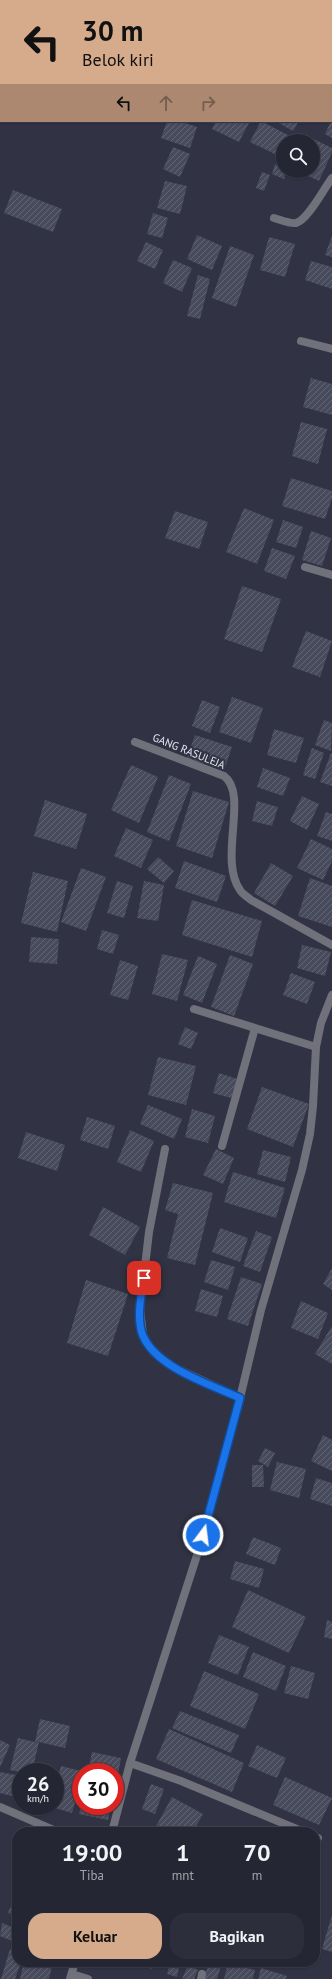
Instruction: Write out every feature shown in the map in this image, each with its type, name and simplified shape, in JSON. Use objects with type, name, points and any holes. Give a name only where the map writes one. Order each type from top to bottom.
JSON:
[{"type":"street","points":[[274,218],[294,224],[298,222],[312,208],[332,178]]},
{"type":"street","points":[[301,341],[332,350]]},
{"type":"street","points":[[305,567],[332,575]]},
{"type":"street","name":"GANG RASULEJA","points":[[135,742],[224,776],[229,780],[235,798],[230,860],[233,878],[240,892],[251,900],[332,945]]},
{"type":"street","points":[[113,1827],[130,1763],[199,1549],[240,1398],[261,1310],[302,1170],[310,1134],[316,1047],[321,1023],[332,995]]},
{"type":"street","points":[[194,1009],[316,1047]]},
{"type":"street","points":[[222,1146],[255,1028]]},
{"type":"street","points":[[165,1149],[150,1232],[140,1309],[142,1335],[153,1352],[171,1366],[240,1398]]},
{"type":"street","points":[[130,1763],[181,1781],[292,1827]]},
{"type":"street","points":[[0,1807],[46,1827]]},
{"type":"street","points":[[74,1967],[71,1977],[88,1979]]},
{"type":"building","points":[[167,122],[183,122],[197,127],[190,148],[161,138]]},
{"type":"building","points":[[216,122],[249,122],[239,142],[212,129]]},
{"type":"building","points":[[260,122],[286,134],[276,134],[276,155],[250,142]]},
{"type":"building","points":[[277,122],[298,122],[293,131]]},
{"type":"building","points":[[331,122],[332,122],[332,138],[325,134]]},
{"type":"building","points":[[320,142],[332,148],[332,152],[319,181],[313,178],[320,178]]},
{"type":"building","points":[[173,147],[190,154],[180,177],[163,169]]},
{"type":"building","points":[[275,164],[276,176],[272,174]]},
{"type":"building","points":[[262,172],[270,175],[264,191],[256,188]]},
{"type":"building","points":[[165,181],[187,186],[180,214],[157,208]]},
{"type":"building","points":[[13,190],[62,209],[53,232],[4,213]]},
{"type":"building","points":[[153,213],[168,218],[162,238],[147,234]]},
{"type":"building","points":[[197,235],[222,246],[212,270],[187,259]]},
{"type":"building","points":[[332,236],[332,257],[325,255]]},
{"type":"building","points":[[269,237],[295,244],[285,277],[260,270]]},
{"type":"building","points":[[146,242],[163,250],[155,269],[137,261]]},
{"type":"building","points":[[230,246],[254,255],[236,307],[212,298]]},
{"type":"building","points":[[173,260],[192,268],[182,292],[163,283]]},
{"type":"building","points":[[311,261],[332,267],[332,289],[305,280]]},
{"type":"building","points":[[198,275],[210,279],[200,319],[187,316]]},
{"type":"building","points":[[311,378],[332,384],[332,415],[303,407]]},
{"type":"building","points":[[301,422],[327,429],[318,464],[292,456]]},
{"type":"building","points":[[291,478],[332,491],[332,498],[325,519],[282,506]]},
{"type":"building","points":[[244,508],[274,520],[257,564],[226,552]]},
{"type":"building","points":[[175,511],[208,522],[199,549],[165,538]]},
{"type":"building","points":[[283,520],[303,527],[296,548],[276,542]]},
{"type":"building","points":[[311,531],[331,538],[322,566],[302,560]]},
{"type":"building","points":[[272,548],[295,556],[286,579],[264,571]]},
{"type":"building","points":[[242,586],[281,599],[262,652],[224,639]]},
{"type":"building","points":[[306,631],[332,641],[320,677],[292,667]]},
{"type":"building","points":[[232,697],[263,708],[251,743],[219,732]]},
{"type":"building","points":[[202,700],[220,707],[210,733],[192,726]]},
{"type":"building","points":[[324,720],[332,723],[331,751],[315,745]]},
{"type":"building","points":[[274,729],[304,738],[296,763],[267,755]]},
{"type":"building","points":[[195,735],[232,747],[224,770],[187,758]]},
{"type":"building","points":[[312,748],[324,753],[315,779],[303,775]]},
{"type":"building","points":[[331,753],[332,754],[332,786],[320,782]]},
{"type":"building","points":[[131,765],[158,777],[139,823],[111,810]]},
{"type":"building","points":[[263,768],[290,778],[283,796],[257,787]]},
{"type":"building","points":[[169,775],[191,784],[169,841],[147,832]]},
{"type":"building","points":[[193,791],[229,802],[212,858],[176,846]]},
{"type":"building","points":[[302,796],[319,804],[307,830],[290,821]]},
{"type":"building","points":[[45,800],[87,814],[76,849],[34,836]]},
{"type":"building","points":[[257,801],[278,807],[272,826],[252,821]]},
{"type":"building","points":[[326,812],[332,814],[332,841],[317,836]]},
{"type":"building","points":[[126,828],[153,840],[141,868],[114,856]]},
{"type":"building","points":[[311,839],[332,849],[332,861],[323,880],[297,868]]},
{"type":"building","points":[[158,857],[174,871],[164,883],[147,869]]},
{"type":"building","points":[[184,861],[226,876],[217,902],[175,888]]},
{"type":"building","points":[[271,863],[293,876],[275,906],[254,893]]},
{"type":"building","points":[[81,868],[106,877],[86,931],[61,922]]},
{"type":"building","points":[[33,872],[68,881],[57,932],[21,923]]},
{"type":"building","points":[[310,878],[332,886],[332,927],[298,916]]},
{"type":"building","points":[[117,881],[133,886],[124,918],[107,913]]},
{"type":"building","points":[[144,881],[164,885],[158,921],[137,918]]},
{"type":"building","points":[[192,900],[262,921],[252,957],[182,935]]},
{"type":"building","points":[[102,930],[119,935],[113,954],[97,949]]},
{"type":"building","points":[[31,937],[59,939],[57,964],[29,962]]},
{"type":"building","points":[[302,945],[331,952],[325,976],[297,968]]},
{"type":"building","points":[[162,954],[188,960],[177,1001],[152,994]]},
{"type":"building","points":[[230,955],[253,964],[234,1016],[211,1007]]},
{"type":"building","points":[[198,956],[217,964],[202,1003],[183,995]]},
{"type":"building","points":[[120,960],[138,966],[128,1000],[110,995]]},
{"type":"building","points":[[291,973],[315,982],[307,1004],[283,995]]},
{"type":"building","points":[[185,1027],[198,1033],[191,1049],[178,1044]]},
{"type":"building","points":[[158,1057],[196,1066],[186,1105],[148,1095]]},
{"type":"building","points":[[219,1073],[237,1079],[231,1098],[213,1093]]},
{"type":"building","points":[[262,1087],[309,1104],[293,1147],[247,1129]]},
{"type":"building","points":[[148,1105],[182,1119],[174,1139],[140,1124]]},
{"type":"building","points":[[192,1109],[215,1116],[208,1143],[185,1137]]},
{"type":"building","points":[[87,1117],[115,1126],[108,1149],[80,1140]]},
{"type":"building","points":[[130,1130],[154,1141],[141,1172],[117,1162]]},
{"type":"building","points":[[26,1132],[65,1145],[57,1171],[18,1158]]},
{"type":"building","points":[[216,1149],[234,1158],[223,1184],[203,1175]]},
{"type":"building","points":[[263,1150],[291,1157],[285,1182],[257,1174]]},
{"type":"building","points":[[233,1172],[285,1188],[276,1218],[224,1202]]},
{"type":"building","points":[[173,1183],[213,1193],[195,1265],[167,1258],[178,1214],[165,1210]]},
{"type":"building","points":[[103,1207],[140,1227],[125,1255],[89,1235]]},
{"type":"building","points":[[220,1228],[248,1238],[240,1262],[212,1252]]},
{"type":"building","points":[[256,1231],[272,1237],[260,1272],[243,1266]]},
{"type":"building","points":[[211,1260],[235,1267],[228,1290],[204,1282]]},
{"type":"building","points":[[332,1268],[332,1290],[323,1284]]},
{"type":"building","points":[[241,1277],[262,1284],[248,1326],[227,1319]]},
{"type":"building","points":[[86,1280],[128,1294],[108,1356],[67,1343]]},
{"type":"building","points":[[201,1289],[223,1296],[217,1317],[195,1311]]},
{"type":"building","points":[[301,1301],[328,1313],[318,1339],[291,1328]]},
{"type":"building","points":[[332,1326],[332,1364],[315,1354]]},
{"type":"building","points":[[323,1435],[332,1440],[332,1471],[311,1461]]},
{"type":"building","points":[[265,1448],[275,1453],[268,1467],[258,1461]]},
{"type":"building","points":[[277,1462],[306,1469],[299,1498],[270,1490]]},
{"type":"building","points":[[252,1465],[263,1465],[264,1487],[252,1487]]},
{"type":"building","points":[[316,1478],[332,1483],[332,1506],[310,1499]]},
{"type":"building","points":[[253,1537],[281,1548],[275,1565],[246,1554]]},
{"type":"building","points":[[235,1561],[264,1569],[259,1588],[230,1579]]},
{"type":"building","points":[[248,1590],[306,1617],[289,1653],[232,1627]]},
{"type":"building","points":[[327,1620],[332,1622],[332,1639],[324,1637]]},
{"type":"building","points":[[219,1635],[249,1647],[238,1675],[208,1663]]},
{"type":"building","points":[[253,1652],[286,1666],[276,1691],[243,1677]]},
{"type":"building","points":[[291,1666],[315,1673],[308,1699],[284,1693]]},
{"type":"building","points":[[204,1671],[259,1694],[245,1729],[190,1706]]},
{"type":"building","points":[[180,1711],[239,1735],[231,1753],[172,1728]]},
{"type":"building","points":[[40,1719],[70,1726],[65,1748],[39,1742],[34,1763],[12,1763],[12,1770],[10,1770],[18,1738],[35,1742]]},
{"type":"building","points":[[169,1729],[244,1763],[232,1792],[156,1759]]},
{"type":"building","points":[[0,1740],[10,1745],[0,1767]]},
{"type":"building","points":[[257,1745],[286,1758],[277,1778],[248,1766]]},
{"type":"building","points":[[92,1752],[121,1758],[120,1763],[90,1763]]},
{"type":"building","points":[[64,1767],[72,1769],[72,1813],[64,1811]]},
{"type":"building","points":[[0,1772],[12,1774],[12,1796],[0,1793]]},
{"type":"building","points":[[285,1777],[332,1798],[319,1825],[273,1805]]},
{"type":"building","points":[[151,1784],[164,1789],[155,1814],[142,1809]]},
{"type":"building","points":[[172,1797],[203,1814],[196,1827],[156,1827]]},
{"type":"building","points":[[84,1815],[109,1815],[108,1820]]},
{"type":"building","points":[[12,1903],[12,1914],[8,1913]]},
{"type":"building","points":[[332,1915],[332,1952],[322,1949]]},
{"type":"building","points":[[2,1923],[12,1927],[12,1941],[0,1936]]},
{"type":"building","points":[[10,1949],[12,1950],[12,1967],[19,1967],[15,1979],[1,1979]]},
{"type":"building","points":[[23,1967],[52,1967],[49,1979],[20,1979]]},
{"type":"building","points":[[169,1967],[179,1967],[177,1977],[167,1974]]},
{"type":"building","points":[[187,1967],[192,1967],[198,1970],[194,1979],[182,1979]]},
{"type":"building","points":[[208,1967],[221,1967],[217,1979],[204,1979]]},
{"type":"building","points":[[227,1967],[243,1967],[255,1970],[253,1979],[224,1979]]},
{"type":"building","points":[[261,1968],[287,1976],[286,1979],[258,1979]]},
{"type":"route","points":[[144,1278],[140,1309],[142,1335],[153,1352],[171,1366],[240,1398],[203,1535]]}]
